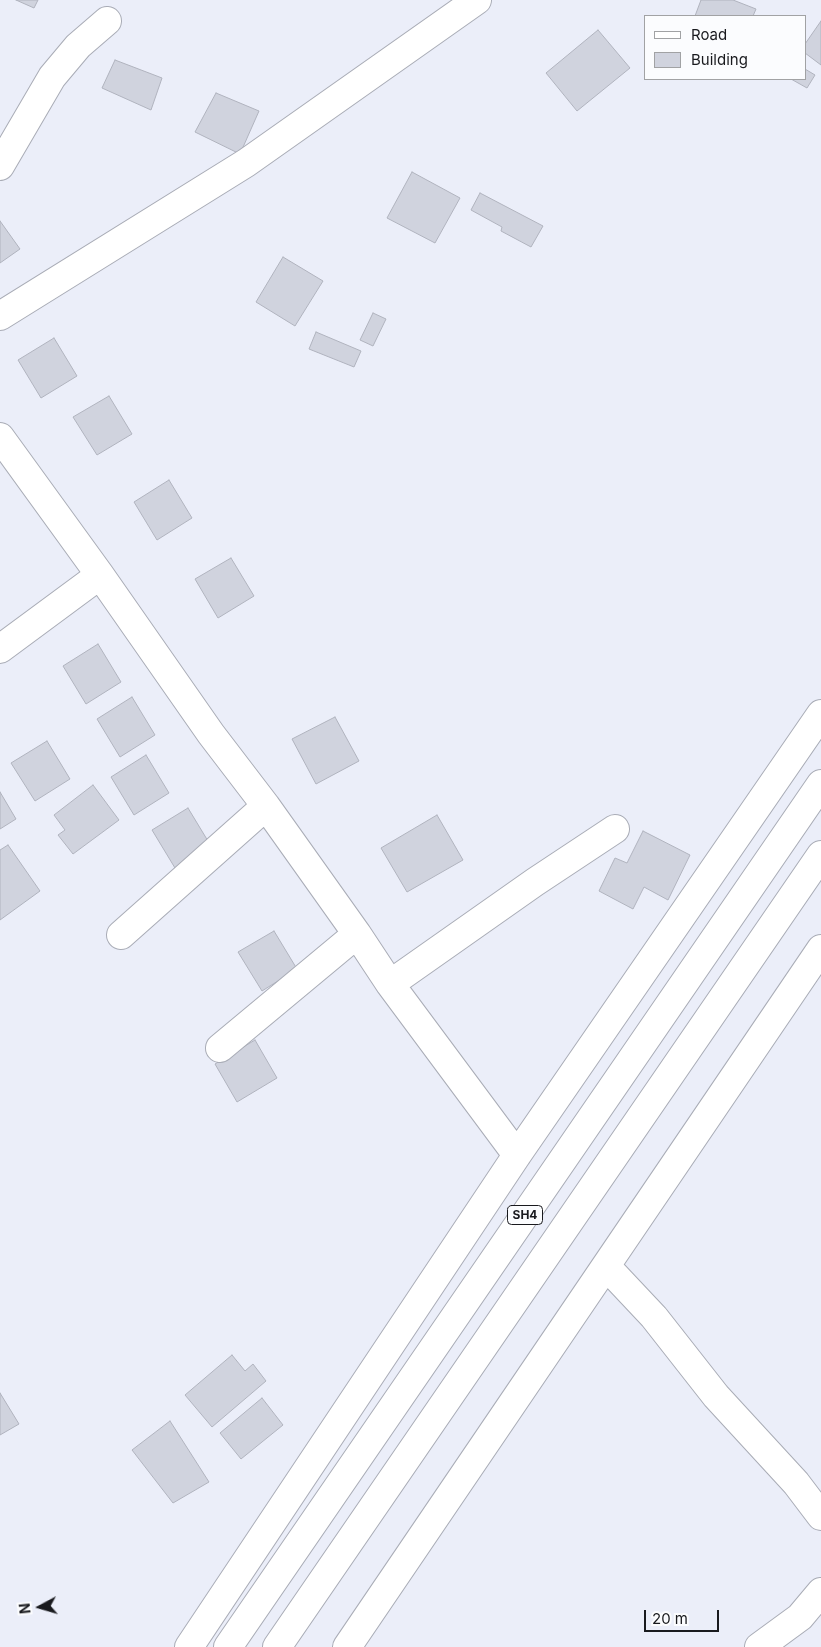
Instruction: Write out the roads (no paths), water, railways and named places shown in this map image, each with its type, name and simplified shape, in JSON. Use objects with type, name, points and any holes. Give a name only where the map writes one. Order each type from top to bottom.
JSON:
[{"type":"main road","points":[[0,316],[246,163],[477,0]]},
{"type":"main road","points":[[0,166],[52,77],[78,46],[107,21]]},
{"type":"main road","points":[[0,437],[100,575],[211,734],[266,806],[357,934],[390,984],[517,1155]]},
{"type":"main road","points":[[0,649],[100,575]]},
{"type":"main road","points":[[189,1647],[517,1155],[821,714]]},
{"type":"main road","name":"SH4","points":[[228,1647],[821,784]]},
{"type":"main road","points":[[121,935],[266,806]]},
{"type":"main road","points":[[390,984],[615,829]]},
{"type":"main road","name":"SH4","points":[[277,1647],[821,855]]},
{"type":"main road","points":[[220,1048],[357,934]]},
{"type":"main road","points":[[347,1647],[821,949]]},
{"type":"main road","points":[[606,1266],[654,1317],[716,1396],[796,1483],[821,1516]]},
{"type":"main road","points":[[759,1647],[800,1617],[821,1592]]}]
